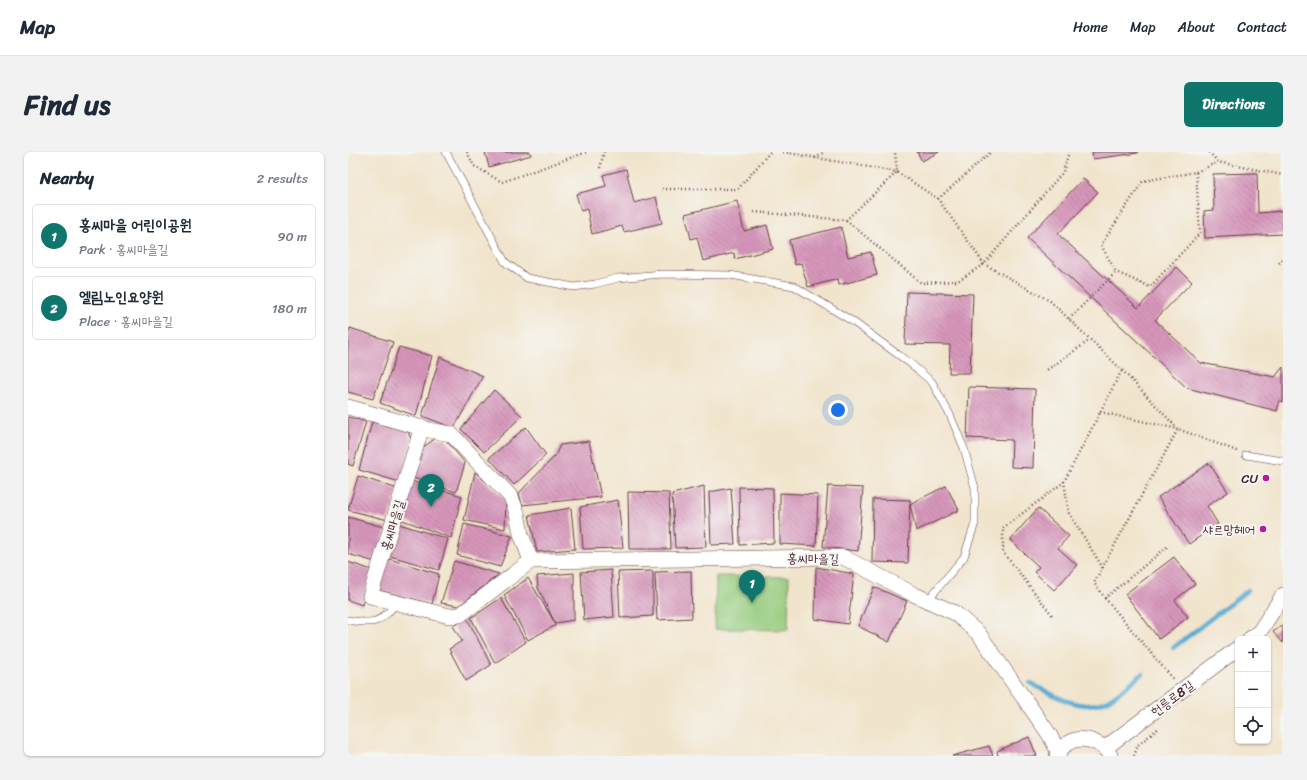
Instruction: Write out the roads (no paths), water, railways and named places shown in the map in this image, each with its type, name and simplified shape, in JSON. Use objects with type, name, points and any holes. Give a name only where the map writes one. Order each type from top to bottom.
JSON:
[{"type":"street","points":[[348,407],[451,434],[511,497],[517,513],[521,534],[531,561]]},
{"type":"street","name":"홍씨마을길","points":[[422,427],[370,596],[449,616],[460,615],[531,561],[843,557],[927,601],[955,613],[980,634],[1045,728],[1058,754]]},
{"type":"street","points":[[1254,636],[1260,632],[1283,595]]},
{"type":"street","name":"헌릉로8길","points":[[1108,752],[1235,650]]},
{"type":"street","points":[[1058,754],[1064,746],[1080,739],[1098,742],[1108,752]]},
{"type":"lane","points":[[446,152],[505,262],[527,278],[574,287],[618,278],[662,274],[730,275],[794,286],[852,321],[911,364],[932,382],[950,415],[964,448],[975,488],[975,523],[964,557],[927,601]]},
{"type":"lane","points":[[1246,455],[1283,462]]},
{"type":"lane","points":[[348,620],[367,624],[383,619],[397,602]]},
{"type":"waterway","points":[[1173,648],[1248,590]]},
{"type":"waterway","points":[[1030,683],[1066,700],[1085,705],[1094,705],[1113,697],[1142,674]]},
{"type":"place","name":"CU","points":[[1266,478]]},
{"type":"place","name":"엘림노인요양원","points":[[431,507]]},
{"type":"place","name":"샤르망헤어","points":[[1263,529]]},
{"type":"place","name":"홍씨마을 어린이공원","points":[[752,603]]}]
